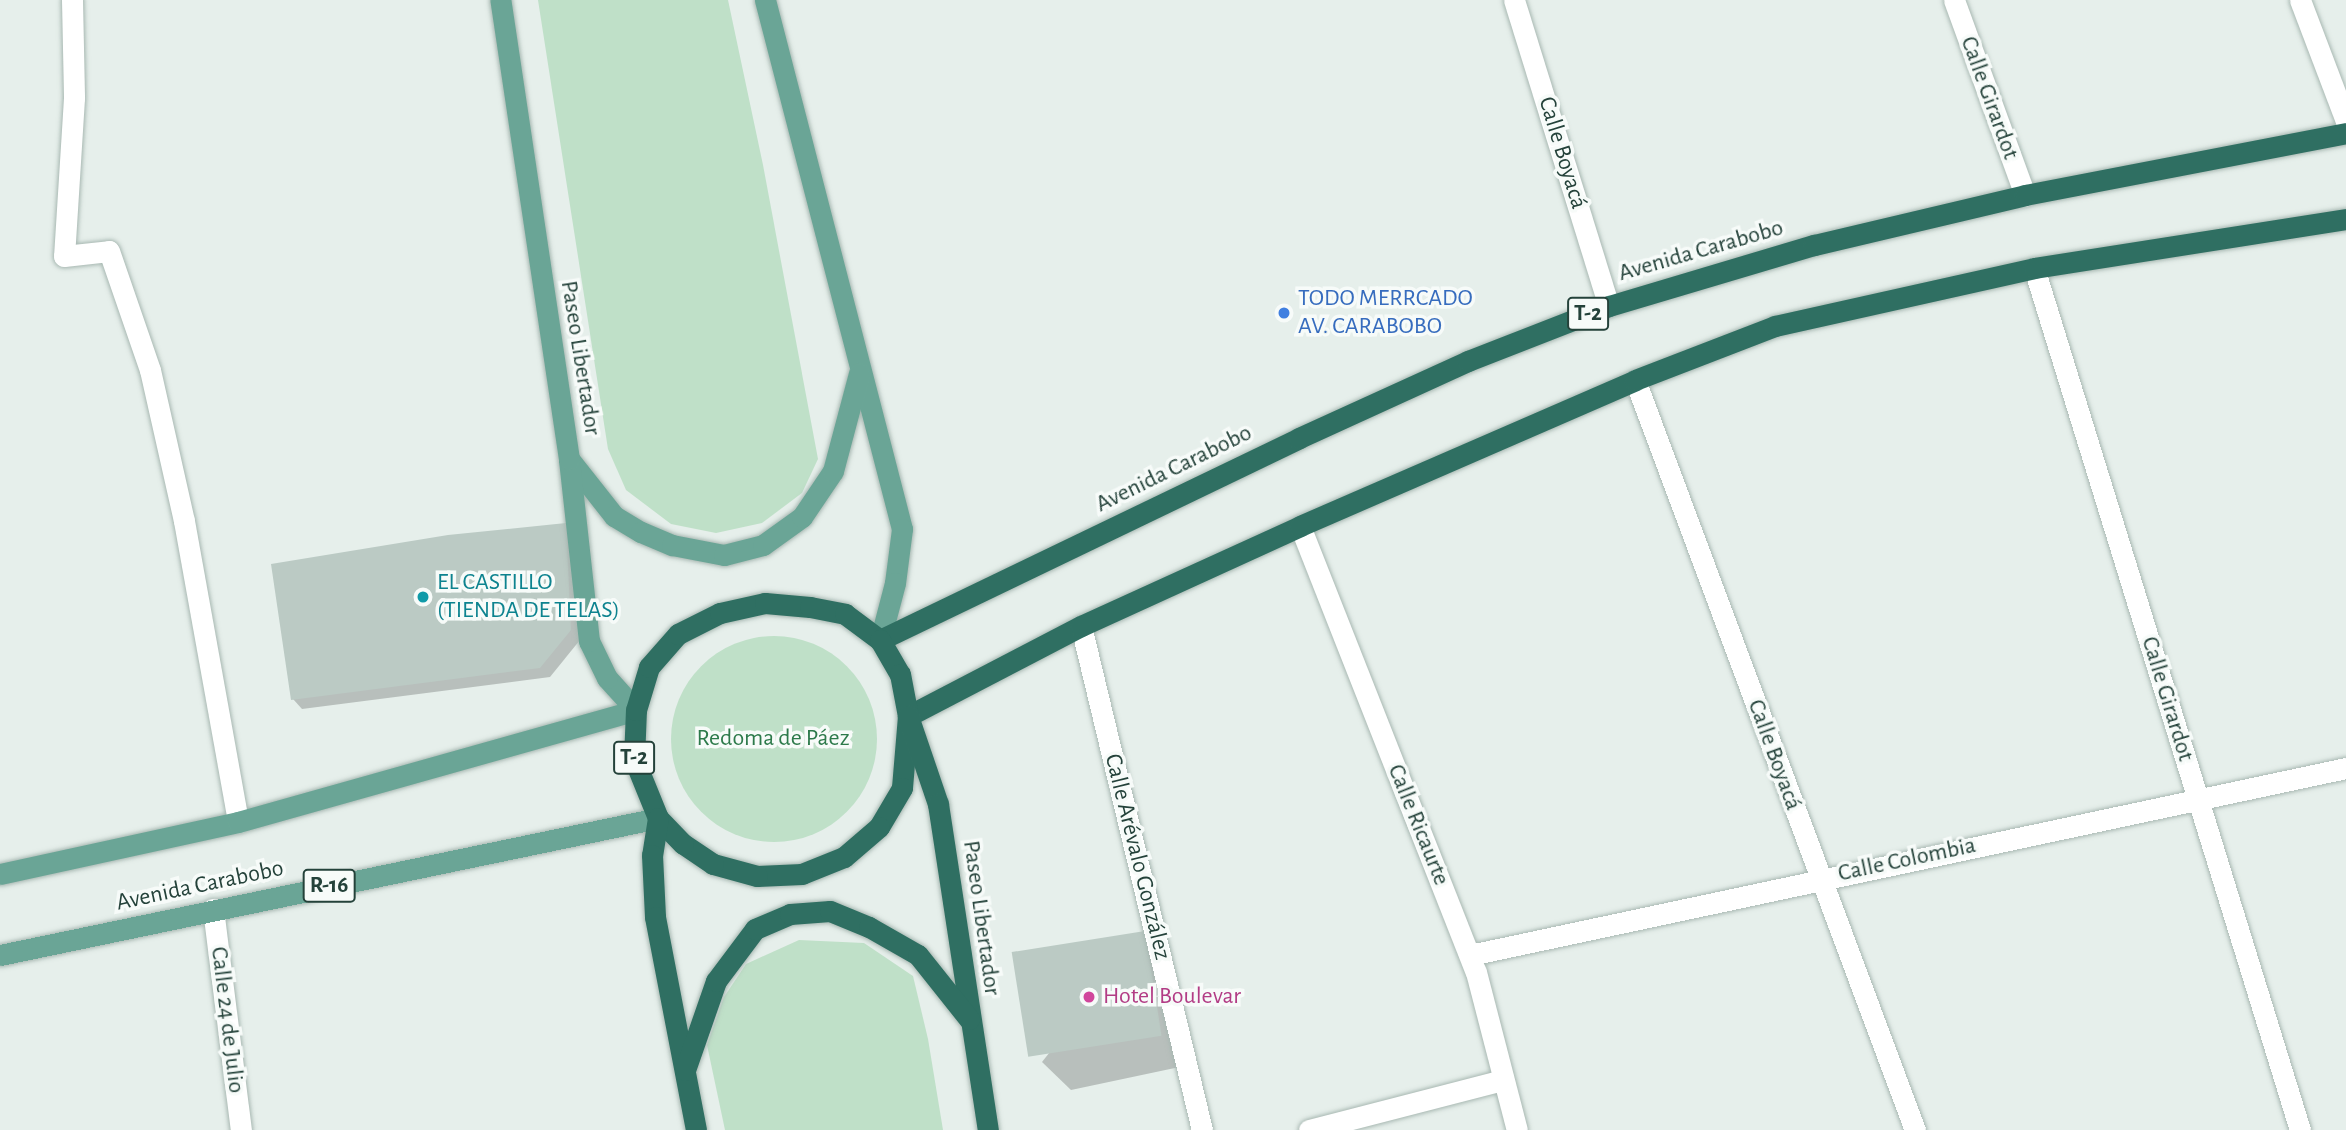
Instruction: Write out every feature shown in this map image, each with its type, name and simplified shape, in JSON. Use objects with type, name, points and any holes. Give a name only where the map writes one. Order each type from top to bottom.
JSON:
[{"type":"highway","name":"Avenida Carabobo","points":[[880,640],[1299,438],[1468,361],[1609,306],[1814,245],[2025,195],[2346,133]]},
{"type":"highway","points":[[908,716],[1081,626],[1300,526],[1635,380],[1775,326],[2034,268],[2346,219]]},
{"type":"highway","name":"T-2","points":[[765,603],[810,607],[845,614],[880,640],[900,674],[908,716],[902,788],[879,828],[844,857],[802,874],[757,876],[713,864],[683,844],[658,818],[634,759],[636,710],[649,667],[678,634],[720,613],[765,603]]},
{"type":"highway","name":"Paseo Libertador","points":[[908,716],[938,804],[969,1020],[988,1130]]},
{"type":"highway","points":[[658,818],[652,855],[655,917],[696,1130]]},
{"type":"highway","points":[[685,1069],[716,981],[755,929],[790,914],[830,911],[869,927],[918,955],[969,1020]]},
{"type":"main road","name":"Paseo Libertador","points":[[500,0],[569,459],[589,641],[607,678],[636,710]]},
{"type":"main road","points":[[765,0],[902,529],[895,583],[880,640]]},
{"type":"main road","points":[[569,459],[614,516],[641,533],[672,545],[724,555],[763,545],[802,517],[833,471],[860,373]]},
{"type":"main road","points":[[0,874],[238,822],[636,710]]},
{"type":"main road","name":"Avenida Carabobo","points":[[0,955],[658,818]]},
{"type":"street","points":[[72,0],[74,98],[64,257],[109,251],[150,370],[184,521],[238,822]]},
{"type":"street","name":"Calle Boyacá","points":[[1514,0],[1609,306]]},
{"type":"street","name":"Calle Girardot","points":[[1954,0],[2025,195]]},
{"type":"street","points":[[2301,0],[2346,121]]},
{"type":"street","name":"Calle Girardot","points":[[2034,268],[2300,1130]]},
{"type":"street","name":"Calle Boyacá","points":[[1635,380],[1915,1130]]},
{"type":"street","name":"Calle Ricaurte","points":[[1300,526],[1469,955],[1517,1130]]},
{"type":"street","name":"Calle Arévalo González","points":[[1081,626],[1202,1130]]},
{"type":"street","name":"Calle Colombia","points":[[1469,955],[2346,768]]},
{"type":"street","name":"Calle 24 de Julio","points":[[213,909],[241,1130]]},
{"type":"street","points":[[1309,1130],[1503,1080]]},
{"type":"green space","points":[[538,0],[728,0],[763,165],[818,459],[802,493],[762,523],[716,533],[671,524],[626,490],[608,449]]},
{"type":"green space","name":"Redoma de Páez","points":[[774,636],[813,644],[847,666],[869,700],[877,739],[869,778],[847,812],[813,834],[774,842],[735,834],[701,812],[679,778],[671,739],[679,700],[701,666],[735,644]]},
{"type":"green space","points":[[799,940],[864,943],[913,976],[928,1039],[943,1130],[725,1130],[707,1045],[724,997],[746,964]]},
{"type":"building","name":"EL CASTILLO (TIENDA DE TELAS)","points":[[566,523],[571,630],[540,668],[291,700],[271,564],[448,535]]},
{"type":"building","name":"Hotel Boulevar","points":[[1145,931],[1162,1036],[1028,1057],[1012,952]]},
{"type":"place","name":"TODO MERRCADO AV. CARABOBO","points":[[1284,313]]},
{"type":"place","name":"EL CASTILLO (TIENDA DE TELAS)","points":[[423,597]]},
{"type":"place","name":"Hotel Boulevar","points":[[1089,997]]}]
